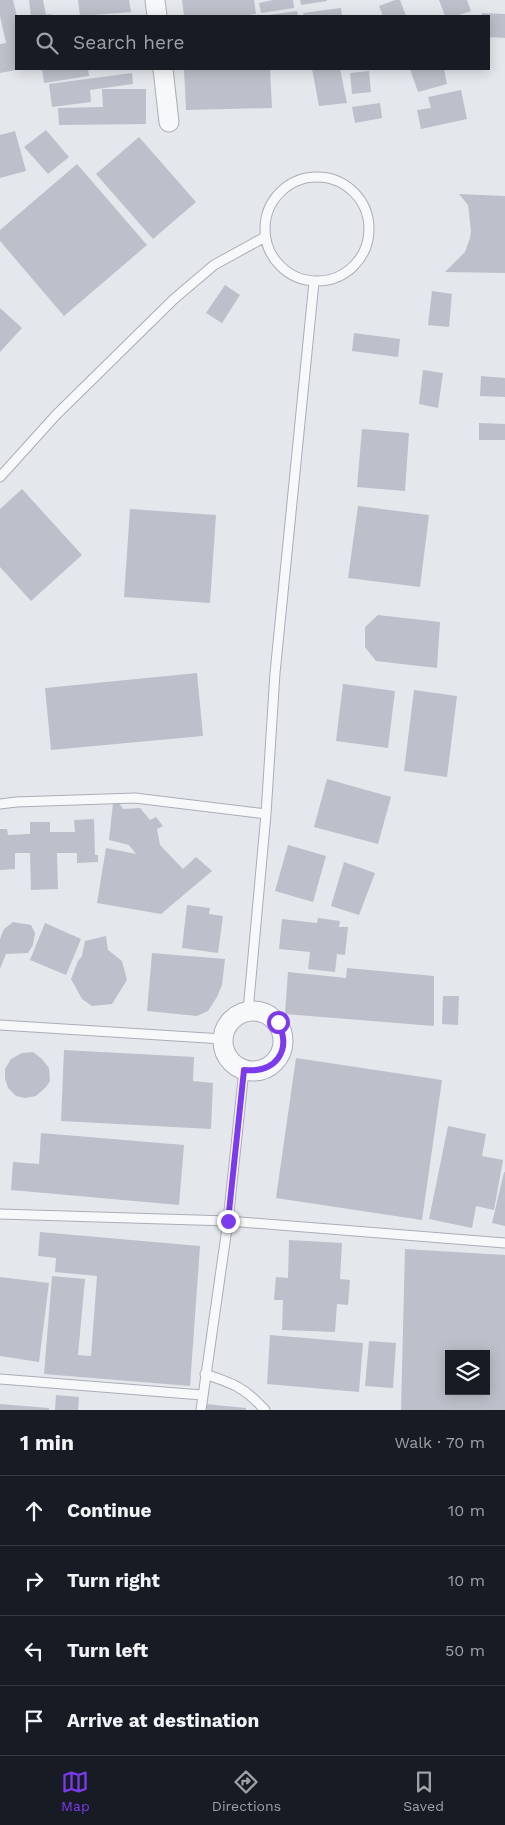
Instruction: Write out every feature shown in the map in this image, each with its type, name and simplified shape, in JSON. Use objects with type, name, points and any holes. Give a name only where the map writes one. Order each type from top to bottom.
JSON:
[{"type":"street","points":[[155,0],[157,15]]},
{"type":"street","points":[[163,70],[169,122]]},
{"type":"street","points":[[248,1011],[259,1011],[269,1015],[278,1022],[284,1043],[281,1054],[275,1062],[270,1066],[255,1071],[244,1070],[235,1066],[228,1058],[224,1049],[223,1039],[225,1029],[238,1014],[248,1011]]},
{"type":"lane","points":[[306,177],[326,177],[345,184],[360,198],[368,215],[370,235],[364,254],[351,270],[334,279],[314,282],[292,275],[274,259],[265,237],[266,217],[273,199],[288,185],[306,177]]},
{"type":"lane","points":[[0,477],[56,414],[174,299],[214,266],[265,237]]},
{"type":"lane","points":[[248,1011],[266,814],[275,673],[314,282]]},
{"type":"lane","points":[[0,804],[135,798],[266,814]]},
{"type":"lane","points":[[0,1025],[223,1039]]},
{"type":"lane","points":[[201,1410],[228,1221],[244,1070]]},
{"type":"lane","points":[[0,1214],[228,1221],[505,1243]]},
{"type":"lane","points":[[205,1374],[235,1384],[250,1394],[265,1410]]},
{"type":"lane","points":[[0,1379],[202,1395]]},
{"type":"building","points":[[0,0],[13,0],[17,15],[15,15],[16,70],[0,73],[0,44],[6,43],[0,16]]},
{"type":"building","points":[[29,0],[43,0],[46,15],[31,15]]},
{"type":"building","points":[[78,0],[129,0],[131,12],[80,15]]},
{"type":"building","points":[[182,0],[254,0],[256,14],[248,15],[184,15]]},
{"type":"building","points":[[273,0],[293,0],[294,8],[261,13],[259,3]]},
{"type":"building","points":[[300,0],[327,0],[327,1],[301,5]]},
{"type":"building","points":[[400,0],[406,15],[383,15],[379,6]]},
{"type":"building","points":[[439,0],[467,0],[471,11],[459,15],[445,15]]},
{"type":"building","points":[[341,8],[342,15],[304,15],[303,13]]},
{"type":"building","points":[[297,11],[298,15],[268,15]]},
{"type":"building","points":[[482,13],[505,14],[505,38],[490,37],[490,15],[482,15]]},
{"type":"building","points":[[42,70],[88,70],[89,76],[44,83]]},
{"type":"building","points":[[184,70],[270,70],[272,108],[186,110]]},
{"type":"building","points":[[312,70],[340,70],[347,103],[319,106]]},
{"type":"building","points":[[410,70],[444,70],[447,84],[418,92]]},
{"type":"building","points":[[369,71],[371,92],[352,94],[350,73]]},
{"type":"building","points":[[132,73],[133,84],[90,90],[91,102],[52,107],[49,84]]},
{"type":"building","points":[[102,89],[146,89],[146,124],[59,125],[58,108],[103,107]]},
{"type":"building","points":[[461,90],[467,119],[421,129],[417,110],[431,108],[428,97]]},
{"type":"building","points":[[380,103],[382,118],[355,123],[352,107]]},
{"type":"building","points":[[46,130],[69,157],[48,174],[24,147]]},
{"type":"building","points":[[15,131],[26,171],[0,178],[0,135]]},
{"type":"building","points":[[139,137],[196,202],[153,239],[96,174]]},
{"type":"building","points":[[77,164],[147,245],[64,316],[0,241],[0,230]]},
{"type":"building","points":[[459,194],[505,196],[505,273],[445,272],[465,252],[470,238],[468,205]]},
{"type":"building","points":[[225,285],[240,295],[222,323],[206,313]]},
{"type":"building","points":[[432,291],[452,294],[449,327],[428,325]]},
{"type":"building","points":[[0,308],[22,328],[0,352]]},
{"type":"building","points":[[354,333],[400,339],[398,357],[352,351]]},
{"type":"building","points":[[423,370],[443,373],[438,408],[419,404]]},
{"type":"building","points":[[481,376],[505,378],[505,397],[480,396]]},
{"type":"building","points":[[479,423],[505,424],[505,440],[479,440]]},
{"type":"building","points":[[362,429],[409,433],[405,491],[357,487]]},
{"type":"building","points":[[22,489],[82,555],[31,601],[0,567],[0,509]]},
{"type":"building","points":[[358,506],[429,515],[420,587],[348,578]]},
{"type":"building","points":[[130,509],[216,515],[210,603],[124,597]]},
{"type":"building","points":[[378,615],[440,622],[437,668],[376,661],[365,647],[365,627]]},
{"type":"building","points":[[197,673],[203,736],[51,750],[45,688]]},
{"type":"building","points":[[343,684],[395,691],[388,748],[336,741]]},
{"type":"building","points":[[414,690],[457,696],[447,777],[404,771]]},
{"type":"building","points":[[327,779],[391,797],[378,844],[314,827]]},
{"type":"building","points":[[113,803],[119,803],[123,809],[140,808],[150,820],[156,817],[163,826],[157,829],[160,845],[183,869],[196,857],[212,871],[161,914],[97,903],[106,848],[136,854],[129,845],[109,840]]},
{"type":"building","points":[[94,819],[95,855],[98,855],[98,862],[77,863],[77,853],[57,853],[58,889],[31,890],[30,853],[15,853],[15,869],[0,870],[0,829],[7,829],[8,835],[30,834],[30,822],[50,822],[50,832],[75,832],[74,820]]},
{"type":"building","points":[[288,845],[326,856],[313,902],[275,891]]},
{"type":"building","points":[[344,862],[375,873],[359,915],[331,906]]},
{"type":"building","points":[[187,905],[210,908],[209,914],[223,916],[218,953],[182,948]]},
{"type":"building","points":[[318,918],[340,921],[339,927],[348,927],[345,955],[337,954],[335,972],[308,969],[310,952],[279,949],[282,919],[317,923]]},
{"type":"building","points":[[13,922],[31,925],[35,933],[33,945],[28,953],[6,954],[0,969],[0,939],[4,929]]},
{"type":"building","points":[[45,923],[81,939],[66,975],[30,960]]},
{"type":"building","points":[[106,936],[108,950],[122,961],[127,980],[112,1004],[92,1006],[82,999],[71,979],[82,956],[85,941]]},
{"type":"building","points":[[152,953],[225,959],[222,985],[208,1011],[197,1016],[147,1011]]},
{"type":"building","points":[[347,968],[434,976],[434,1026],[285,1014],[288,972],[346,978]]},
{"type":"building","points":[[443,996],[459,996],[458,1025],[442,1024]]},
{"type":"building","points":[[64,1050],[194,1057],[193,1081],[213,1083],[211,1129],[61,1121]]},
{"type":"building","points":[[33,1052],[49,1068],[50,1081],[36,1096],[25,1098],[16,1096],[8,1088],[5,1069],[11,1059],[22,1053]]},
{"type":"building","points":[[296,1058],[442,1080],[422,1220],[276,1198]]},
{"type":"building","points":[[448,1126],[486,1134],[482,1156],[503,1160],[494,1210],[476,1206],[472,1228],[429,1219]]},
{"type":"building","points":[[41,1133],[184,1145],[179,1205],[11,1190],[13,1162],[39,1164]]},
{"type":"building","points":[[505,1172],[505,1226],[492,1223]]},
{"type":"building","points":[[40,1232],[200,1246],[190,1386],[44,1374],[52,1276],[85,1279],[78,1355],[91,1356],[97,1276],[55,1272],[56,1258],[38,1256]]},
{"type":"building","points":[[289,1240],[342,1243],[340,1279],[350,1280],[348,1305],[337,1304],[335,1332],[282,1330],[283,1300],[274,1300],[276,1277],[288,1278]]},
{"type":"building","points":[[405,1249],[505,1255],[505,1410],[401,1410]]},
{"type":"building","points":[[0,1277],[49,1283],[39,1362],[0,1356]]},
{"type":"building","points":[[270,1335],[363,1343],[359,1392],[267,1384]]},
{"type":"building","points":[[369,1341],[396,1343],[393,1388],[365,1386]]},
{"type":"building","points":[[56,1395],[79,1397],[78,1410],[55,1410]]},
{"type":"building","points":[[0,1404],[49,1408],[49,1410],[0,1410]]},
{"type":"building","points":[[205,1404],[246,1408],[246,1410],[205,1410]]},
{"type":"route","points":[[228,1221],[244,1070],[266,1069],[281,1054],[284,1043],[278,1022]]}]
